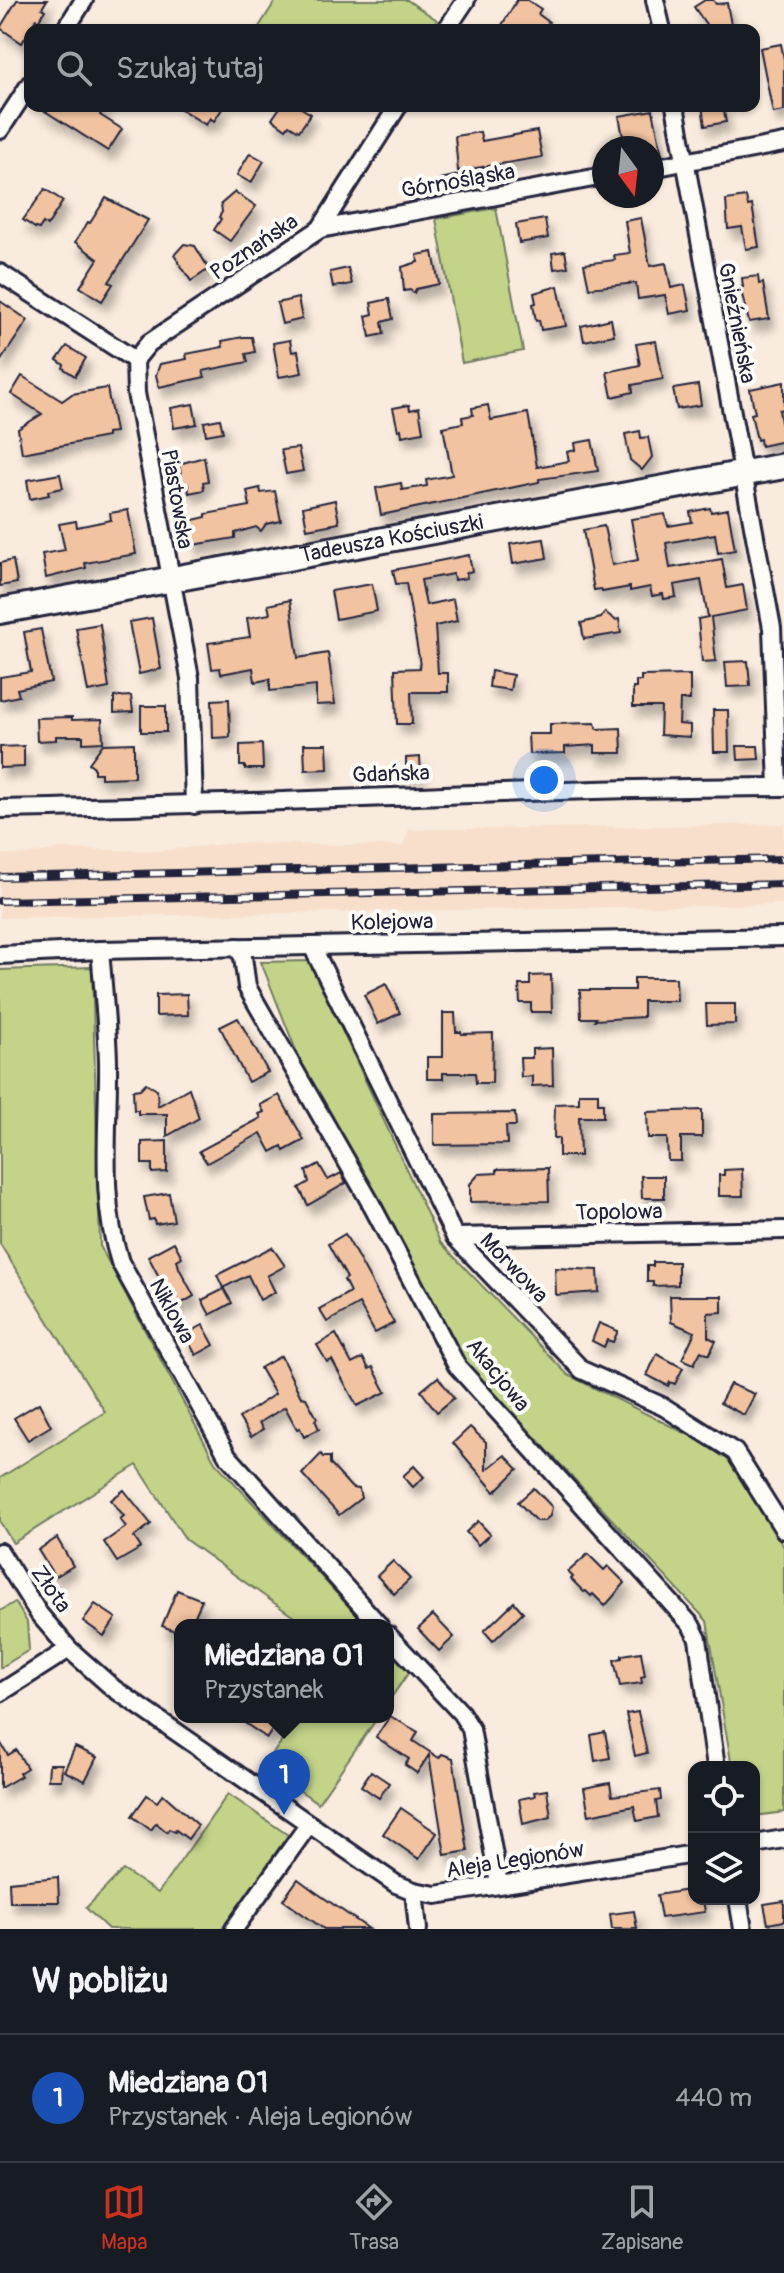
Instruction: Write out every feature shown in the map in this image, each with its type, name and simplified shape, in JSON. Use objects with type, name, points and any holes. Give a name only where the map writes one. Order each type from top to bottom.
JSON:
[{"type":"street","points":[[69,24],[84,0]]},
{"type":"street","points":[[450,24],[466,0]]},
{"type":"street","points":[[657,0],[661,24]]},
{"type":"street","points":[[0,130],[24,93]]},
{"type":"street","name":"Poznańska","points":[[135,360],[149,343],[320,229],[394,112]]},
{"type":"street","name":"Gnieźnieńska","points":[[676,112],[772,628],[781,787]]},
{"type":"street","points":[[664,166],[784,143]]},
{"type":"street","name":"Górnośląska","points":[[320,229],[592,178]]},
{"type":"street","points":[[0,273],[135,360]]},
{"type":"street","name":"Piastowska","points":[[135,360],[136,393],[190,678],[194,805]]},
{"type":"street","name":"Tadeusza Kościuszki","points":[[0,611],[784,466]]},
{"type":"street","name":"Gdańska","points":[[0,809],[194,805],[405,795],[781,787]]},
{"type":"street","name":"Kolejowa","points":[[0,955],[100,950],[784,937]]},
{"type":"street","name":"Morwowa","points":[[312,946],[455,1237],[582,1370],[664,1407],[735,1452],[784,1530]]},
{"type":"street","name":"Akacjowa","points":[[237,947],[243,957],[247,987],[369,1200],[457,1366],[691,1625],[698,1639],[715,1761]]},
{"type":"street","name":"Niklowa","points":[[100,950],[108,1059],[108,1191],[112,1235],[120,1262],[227,1455],[374,1619]]},
{"type":"street","name":"Topolowa","points":[[455,1237],[784,1230]]},
{"type":"street","name":"Złota","points":[[0,1552],[39,1614],[69,1649]]},
{"type":"street","points":[[394,1641],[461,1713],[471,1729],[499,1884]]},
{"type":"street","points":[[0,1693],[69,1649]]},
{"type":"street","name":"Aleja Legionów","points":[[69,1649],[113,1688],[396,1884],[414,1891],[436,1895],[688,1855]]},
{"type":"street","points":[[234,1929],[309,1824]]},
{"type":"street","points":[[760,1843],[784,1839]]},
{"type":"street","points":[[414,1891],[418,1929]]},
{"type":"street","points":[[739,1905],[743,1929]]},
{"type":"shaded area","points":[[784,824],[784,904],[0,918],[0,854],[26,855],[57,849],[158,851],[235,843],[403,846],[409,830]]},
{"type":"green space","points":[[276,0],[407,0],[437,20],[435,24],[261,24]]},
{"type":"green space","points":[[496,208],[523,351],[462,363],[436,219]]},
{"type":"green space","points":[[310,961],[440,1242],[568,1375],[729,1455],[784,1547],[784,1812],[760,1815],[760,1761],[731,1761],[707,1621],[463,1360],[307,1078],[261,962]]},
{"type":"green space","points":[[92,967],[100,1246],[215,1462],[360,1619],[297,1619],[291,1615],[186,1540],[137,1465],[13,1543],[0,1522],[0,1478],[105,1412],[0,1244],[0,970]]},
{"type":"green space","points":[[15,1602],[27,1622],[29,1650],[0,1668],[0,1611]]},
{"type":"green space","points":[[394,1656],[409,1672],[394,1693]]},
{"type":"green space","points":[[295,1723],[374,1723],[318,1803],[264,1766]]},
{"type":"green space","points":[[228,1794],[288,1835],[222,1929],[108,1929],[86,1908],[123,1870],[158,1893]]},
{"type":"building","points":[[17,0],[47,0],[38,21],[24,24],[22,43],[0,28]]},
{"type":"building","points":[[517,0],[527,0],[541,9],[538,14],[549,22],[548,24],[503,24]]},
{"type":"building","points":[[705,0],[713,0],[716,4],[727,3],[731,24],[706,24],[694,7]]},
{"type":"building","points":[[781,44],[784,111],[773,113],[760,48]]},
{"type":"building","points":[[46,112],[102,112],[100,115],[122,129],[108,151]]},
{"type":"building","points":[[185,112],[220,112],[214,121],[210,118],[206,125]]},
{"type":"building","points":[[277,112],[311,114],[299,131],[289,125],[286,129],[272,119]]},
{"type":"building","points":[[653,112],[658,136],[623,136],[619,116]]},
{"type":"building","points":[[703,112],[724,112],[726,122],[705,126]]},
{"type":"building","points":[[537,131],[542,157],[458,171],[455,136],[480,132],[482,141]]},
{"type":"building","points":[[250,153],[264,161],[251,183],[237,175]]},
{"type":"building","points":[[459,175],[461,189],[442,192],[440,179]]},
{"type":"building","points":[[45,189],[63,201],[47,226],[43,223],[39,229],[23,220]]},
{"type":"building","points":[[235,192],[256,206],[230,241],[214,230],[221,219],[221,204]]},
{"type":"building","points":[[746,197],[748,206],[752,205],[759,247],[746,249],[742,227],[728,229],[726,200]]},
{"type":"building","points":[[106,198],[148,220],[109,282],[113,284],[102,301],[80,287],[98,259],[75,242]]},
{"type":"building","points":[[641,218],[650,266],[666,263],[671,288],[685,285],[690,310],[669,314],[665,295],[638,299],[636,283],[589,288],[584,264],[615,260],[614,255],[630,253],[625,221]]},
{"type":"building","points":[[545,219],[548,238],[519,243],[516,224]]},
{"type":"building","points":[[184,244],[195,246],[209,269],[191,281],[174,255]]},
{"type":"building","points":[[565,251],[568,267],[554,269],[552,253]]},
{"type":"building","points":[[433,252],[439,284],[416,289],[414,293],[404,291],[402,267],[418,262],[417,255]]},
{"type":"building","points":[[348,268],[352,284],[333,287],[330,272]]},
{"type":"building","points":[[758,276],[759,284],[763,283],[769,319],[749,322],[740,287],[743,287],[742,278]]},
{"type":"building","points":[[558,286],[566,326],[541,330],[539,320],[536,321],[534,293]]},
{"type":"building","points":[[298,298],[302,319],[282,324],[277,303]]},
{"type":"building","points":[[389,299],[393,319],[382,322],[384,334],[370,337],[366,316],[373,314],[371,303]]},
{"type":"building","points":[[0,301],[28,320],[0,362]]},
{"type":"building","points":[[611,319],[614,335],[584,341],[581,326]]},
{"type":"building","points":[[252,337],[255,352],[246,354],[248,362],[203,371],[205,377],[159,387],[156,375],[160,364],[187,359],[186,354],[223,347],[222,341]]},
{"type":"building","points":[[290,340],[292,352],[298,351],[302,373],[279,377],[273,343]]},
{"type":"building","points":[[656,341],[663,379],[632,385],[633,392],[612,397],[607,372],[640,365],[636,344]]},
{"type":"building","points":[[67,346],[86,358],[75,376],[57,360]]},
{"type":"building","points":[[22,376],[62,401],[72,394],[107,388],[115,432],[107,433],[107,437],[22,453],[18,429],[42,414],[11,394]]},
{"type":"building","points":[[784,382],[784,409],[779,410],[784,441],[761,446],[751,414],[755,413],[750,389]]},
{"type":"building","points":[[698,385],[701,405],[677,409],[673,389]]},
{"type":"building","points":[[193,404],[197,424],[174,428],[171,408]]},
{"type":"building","points":[[409,405],[410,410],[419,408],[423,432],[402,436],[393,408]]},
{"type":"building","points":[[488,405],[491,420],[528,413],[537,467],[569,461],[567,452],[576,450],[575,443],[592,440],[598,471],[539,479],[539,482],[381,515],[376,488],[401,483],[402,490],[427,486],[426,480],[452,475],[443,427],[463,423],[462,417],[473,415],[472,408]]},
{"type":"building","points":[[220,419],[223,432],[206,435],[204,422]]},
{"type":"building","points":[[640,431],[641,438],[648,437],[652,457],[642,470],[630,460],[625,434]]},
{"type":"building","points":[[298,448],[303,471],[286,474],[281,450]]},
{"type":"building","points":[[204,457],[208,481],[203,482],[204,490],[189,493],[188,485],[183,486],[179,464]]},
{"type":"building","points":[[60,474],[63,488],[30,499],[27,480]]},
{"type":"building","points":[[260,488],[261,493],[275,491],[281,521],[266,524],[261,531],[256,527],[235,533],[235,538],[193,545],[189,521],[206,517],[206,514],[250,506],[247,491]]},
{"type":"building","points":[[335,500],[339,523],[307,529],[303,507]]},
{"type":"building","points":[[710,508],[711,512],[728,509],[735,550],[718,553],[715,534],[666,543],[670,568],[722,559],[727,588],[743,585],[747,610],[711,617],[716,661],[702,662],[698,619],[708,617],[701,580],[674,585],[676,597],[664,599],[663,594],[652,596],[650,587],[630,591],[630,587],[602,592],[601,589],[594,590],[583,530],[604,526],[612,565],[638,560],[631,519],[665,514],[668,526],[692,522],[690,512]]},
{"type":"building","points":[[128,510],[136,554],[85,563],[86,568],[46,578],[42,554],[65,550],[59,524],[76,521],[77,527],[111,520],[110,513]]},
{"type":"building","points":[[544,539],[547,558],[513,564],[510,544]]},
{"type":"building","points":[[469,555],[472,571],[466,573],[467,578],[454,580],[453,574],[421,580],[426,605],[453,599],[457,621],[435,626],[438,673],[448,673],[448,692],[411,692],[412,724],[397,724],[395,669],[420,668],[406,583],[396,584],[393,570]]},
{"type":"building","points":[[13,560],[17,583],[0,586],[0,563]]},
{"type":"building","points":[[372,584],[377,611],[336,619],[331,591]]},
{"type":"building","points":[[290,600],[298,658],[328,653],[335,704],[316,705],[316,686],[270,691],[270,679],[255,682],[253,668],[221,674],[220,668],[212,669],[208,643],[250,637],[247,618],[270,614],[268,605]]},
{"type":"building","points":[[605,612],[615,620],[619,619],[621,633],[584,639],[581,623],[601,618]]},
{"type":"building","points":[[152,618],[161,669],[139,674],[129,622]]},
{"type":"building","points":[[100,624],[109,688],[88,692],[76,628]]},
{"type":"building","points":[[41,629],[51,682],[17,689],[19,696],[0,700],[0,677],[31,672],[24,632]]},
{"type":"building","points":[[748,661],[750,686],[727,687],[725,662]]},
{"type":"building","points":[[491,671],[513,675],[510,690],[489,687]]},
{"type":"building","points":[[690,675],[690,700],[680,700],[679,724],[690,725],[690,737],[660,735],[661,707],[633,707],[636,681],[641,681],[641,676]]},
{"type":"building","points":[[131,696],[133,712],[114,713],[114,697]]},
{"type":"building","points":[[229,699],[230,737],[213,738],[212,700]]},
{"type":"building","points":[[141,706],[166,706],[166,732],[141,732]]},
{"type":"building","points":[[713,710],[728,710],[729,752],[714,752]]},
{"type":"building","points":[[72,717],[72,720],[102,719],[103,742],[83,743],[83,736],[56,736],[56,740],[37,741],[36,718]]},
{"type":"building","points":[[595,723],[597,729],[621,728],[622,753],[595,753],[595,745],[565,747],[565,753],[529,754],[528,734],[550,734],[550,724]]},
{"type":"building","points":[[134,743],[134,777],[101,778],[101,773],[94,773],[94,767],[89,763],[103,744]]},
{"type":"building","points":[[262,744],[263,769],[240,766],[240,745]]},
{"type":"building","points":[[304,744],[327,744],[328,769],[305,770]]},
{"type":"building","points":[[24,746],[24,767],[0,768],[0,747]]},
{"type":"building","points":[[737,746],[758,746],[759,759],[738,760]]},
{"type":"building","points":[[420,757],[421,773],[406,774],[406,758]]},
{"type":"building","points":[[551,975],[552,1012],[531,1012],[531,1003],[520,1003],[519,985],[530,985],[530,976]]},
{"type":"building","points":[[634,978],[676,978],[677,1001],[643,1001],[643,1017],[581,1018],[580,990],[634,990]]},
{"type":"building","points":[[386,984],[400,1013],[378,1024],[364,995]]},
{"type":"building","points":[[187,994],[188,1015],[156,1016],[156,995]]},
{"type":"building","points":[[706,1004],[735,1004],[735,1024],[707,1025]]},
{"type":"building","points":[[443,1013],[455,1013],[456,1032],[493,1033],[492,1083],[476,1083],[475,1073],[443,1073],[443,1079],[427,1079],[427,1057],[443,1057]]},
{"type":"building","points":[[238,1018],[268,1072],[248,1082],[220,1027]]},
{"type":"building","points":[[552,1048],[553,1085],[532,1086],[532,1076],[521,1077],[520,1058],[532,1058],[532,1049]]},
{"type":"building","points":[[146,1083],[157,1090],[158,1106],[189,1088],[199,1118],[167,1136],[167,1114],[138,1114],[138,1110],[134,1110],[133,1090],[140,1089]]},
{"type":"building","points":[[579,1093],[598,1093],[598,1103],[603,1103],[603,1117],[579,1117],[580,1156],[559,1156],[559,1138],[554,1138],[555,1104],[579,1103]]},
{"type":"building","points":[[279,1095],[304,1140],[284,1151],[282,1146],[271,1152],[261,1133],[207,1163],[199,1151],[261,1118],[259,1114],[264,1112],[260,1105]]},
{"type":"building","points":[[702,1110],[702,1137],[681,1137],[681,1161],[668,1161],[667,1138],[648,1138],[647,1112]]},
{"type":"building","points":[[515,1113],[516,1126],[506,1126],[507,1144],[434,1145],[434,1114]]},
{"type":"building","points":[[167,1141],[167,1172],[152,1173],[152,1164],[142,1164],[142,1142]]},
{"type":"building","points":[[319,1164],[328,1180],[341,1173],[346,1183],[308,1205],[299,1188],[309,1182],[306,1171]]},
{"type":"building","points":[[548,1168],[549,1201],[470,1202],[470,1184],[479,1174],[497,1173],[497,1169]]},
{"type":"building","points":[[742,1169],[743,1196],[719,1196],[719,1175],[724,1175],[724,1170]]},
{"type":"building","points":[[641,1176],[664,1176],[664,1198],[642,1198]]},
{"type":"building","points":[[169,1193],[174,1221],[155,1224],[154,1219],[149,1220],[144,1197]]},
{"type":"building","points":[[345,1234],[394,1323],[375,1333],[359,1304],[327,1322],[319,1309],[350,1292],[344,1280],[347,1278],[328,1244]]},
{"type":"building","points":[[174,1242],[182,1257],[177,1260],[179,1268],[194,1296],[175,1307],[148,1256]]},
{"type":"building","points":[[272,1247],[285,1266],[267,1276],[275,1292],[260,1300],[248,1275],[223,1288],[217,1275]]},
{"type":"building","points":[[653,1262],[678,1262],[678,1285],[653,1286],[653,1282],[647,1282],[647,1266],[653,1266]]},
{"type":"building","points":[[555,1268],[598,1270],[599,1292],[556,1295]]},
{"type":"building","points":[[224,1289],[232,1303],[210,1315],[202,1300]]},
{"type":"building","points":[[670,1296],[722,1296],[722,1312],[708,1313],[708,1337],[716,1341],[709,1355],[701,1351],[694,1364],[682,1359],[695,1332],[671,1322]]},
{"type":"building","points":[[599,1323],[618,1331],[613,1342],[607,1340],[604,1347],[592,1341]]},
{"type":"building","points":[[203,1325],[214,1345],[196,1355],[185,1335]]},
{"type":"building","points":[[336,1334],[352,1364],[363,1358],[369,1369],[373,1367],[386,1392],[357,1406],[332,1360],[327,1362],[317,1345]]},
{"type":"building","points":[[657,1354],[683,1368],[675,1384],[670,1382],[668,1386],[647,1375]]},
{"type":"building","points":[[281,1356],[301,1397],[306,1398],[317,1418],[319,1429],[304,1437],[285,1407],[259,1423],[263,1429],[251,1437],[239,1418],[275,1394],[260,1368]]},
{"type":"building","points":[[438,1377],[454,1398],[437,1412],[421,1391]]},
{"type":"building","points":[[730,1384],[755,1394],[744,1415],[720,1403]]},
{"type":"building","points":[[39,1403],[51,1426],[28,1440],[14,1418]]},
{"type":"building","points":[[470,1427],[486,1442],[486,1470],[505,1455],[518,1469],[495,1492],[453,1443]]},
{"type":"building","points":[[321,1454],[330,1457],[330,1464],[352,1488],[359,1489],[361,1498],[339,1515],[302,1474]]},
{"type":"building","points":[[414,1466],[424,1477],[413,1487],[403,1476]]},
{"type":"building","points":[[534,1488],[552,1507],[550,1516],[544,1521],[536,1521],[518,1502]]},
{"type":"building","points":[[124,1490],[151,1524],[134,1537],[141,1548],[117,1562],[104,1542],[126,1527],[120,1519],[124,1516],[111,1500]]},
{"type":"building","points":[[478,1521],[490,1534],[478,1545],[466,1532]]},
{"type":"building","points":[[57,1538],[73,1566],[55,1577],[38,1550]]},
{"type":"building","points":[[588,1554],[604,1570],[608,1566],[625,1583],[605,1606],[593,1594],[584,1592],[568,1572]]},
{"type":"building","points":[[393,1561],[410,1579],[394,1594],[377,1576]]},
{"type":"building","points":[[177,1590],[202,1600],[194,1619],[174,1619],[174,1631],[162,1626]]},
{"type":"building","points":[[514,1602],[523,1612],[493,1641],[484,1631]]},
{"type":"building","points":[[95,1604],[116,1618],[104,1636],[83,1621]]},
{"type":"building","points":[[433,1615],[454,1637],[439,1651],[418,1629]]},
{"type":"building","points":[[641,1652],[645,1676],[641,1677],[642,1683],[620,1686],[614,1660],[622,1658],[622,1655]]},
{"type":"building","points":[[638,1712],[647,1753],[635,1756],[626,1714]]},
{"type":"building","points":[[394,1718],[418,1732],[413,1741],[439,1758],[442,1754],[453,1758],[468,1851],[445,1855],[429,1755],[417,1773],[405,1765],[409,1759],[376,1737],[385,1723],[394,1723]]},
{"type":"building","points":[[245,1723],[280,1723],[281,1728],[272,1730],[267,1738]]},
{"type":"building","points":[[605,1732],[610,1758],[595,1761],[591,1735]]},
{"type":"building","points":[[0,1742],[8,1755],[16,1750],[27,1768],[19,1773],[21,1776],[0,1788]]},
{"type":"building","points":[[75,1747],[97,1757],[85,1781],[64,1771]]},
{"type":"building","points":[[49,1764],[62,1764],[61,1780],[48,1780]]},
{"type":"building","points":[[371,1771],[389,1783],[379,1798],[361,1786]]},
{"type":"building","points":[[610,1783],[612,1796],[660,1790],[661,1800],[656,1801],[658,1817],[637,1821],[634,1806],[589,1815],[584,1788]]},
{"type":"building","points":[[547,1790],[551,1817],[523,1824],[519,1799]]},
{"type":"building","points":[[163,1794],[198,1825],[188,1839],[176,1830],[169,1829],[167,1832],[156,1823],[151,1830],[132,1816],[147,1795],[157,1802]]},
{"type":"building","points":[[401,1808],[437,1833],[419,1859],[383,1834]]},
{"type":"building","points":[[58,1877],[59,1902],[10,1902],[9,1882]]},
{"type":"building","points":[[298,1879],[369,1929],[324,1929],[304,1915],[283,1900]]},
{"type":"building","points":[[688,1890],[688,1905],[704,1905],[705,1912],[661,1918],[657,1895]]},
{"type":"building","points":[[784,1901],[784,1921],[768,1924],[764,1904]]},
{"type":"building","points":[[634,1911],[637,1929],[612,1929],[610,1914]]},
{"type":"railway","points":[[0,877],[784,859]]},
{"type":"railway","points":[[0,901],[784,884]]},
{"type":"place","name":"Miedziana 01","points":[[284,1815]]}]
